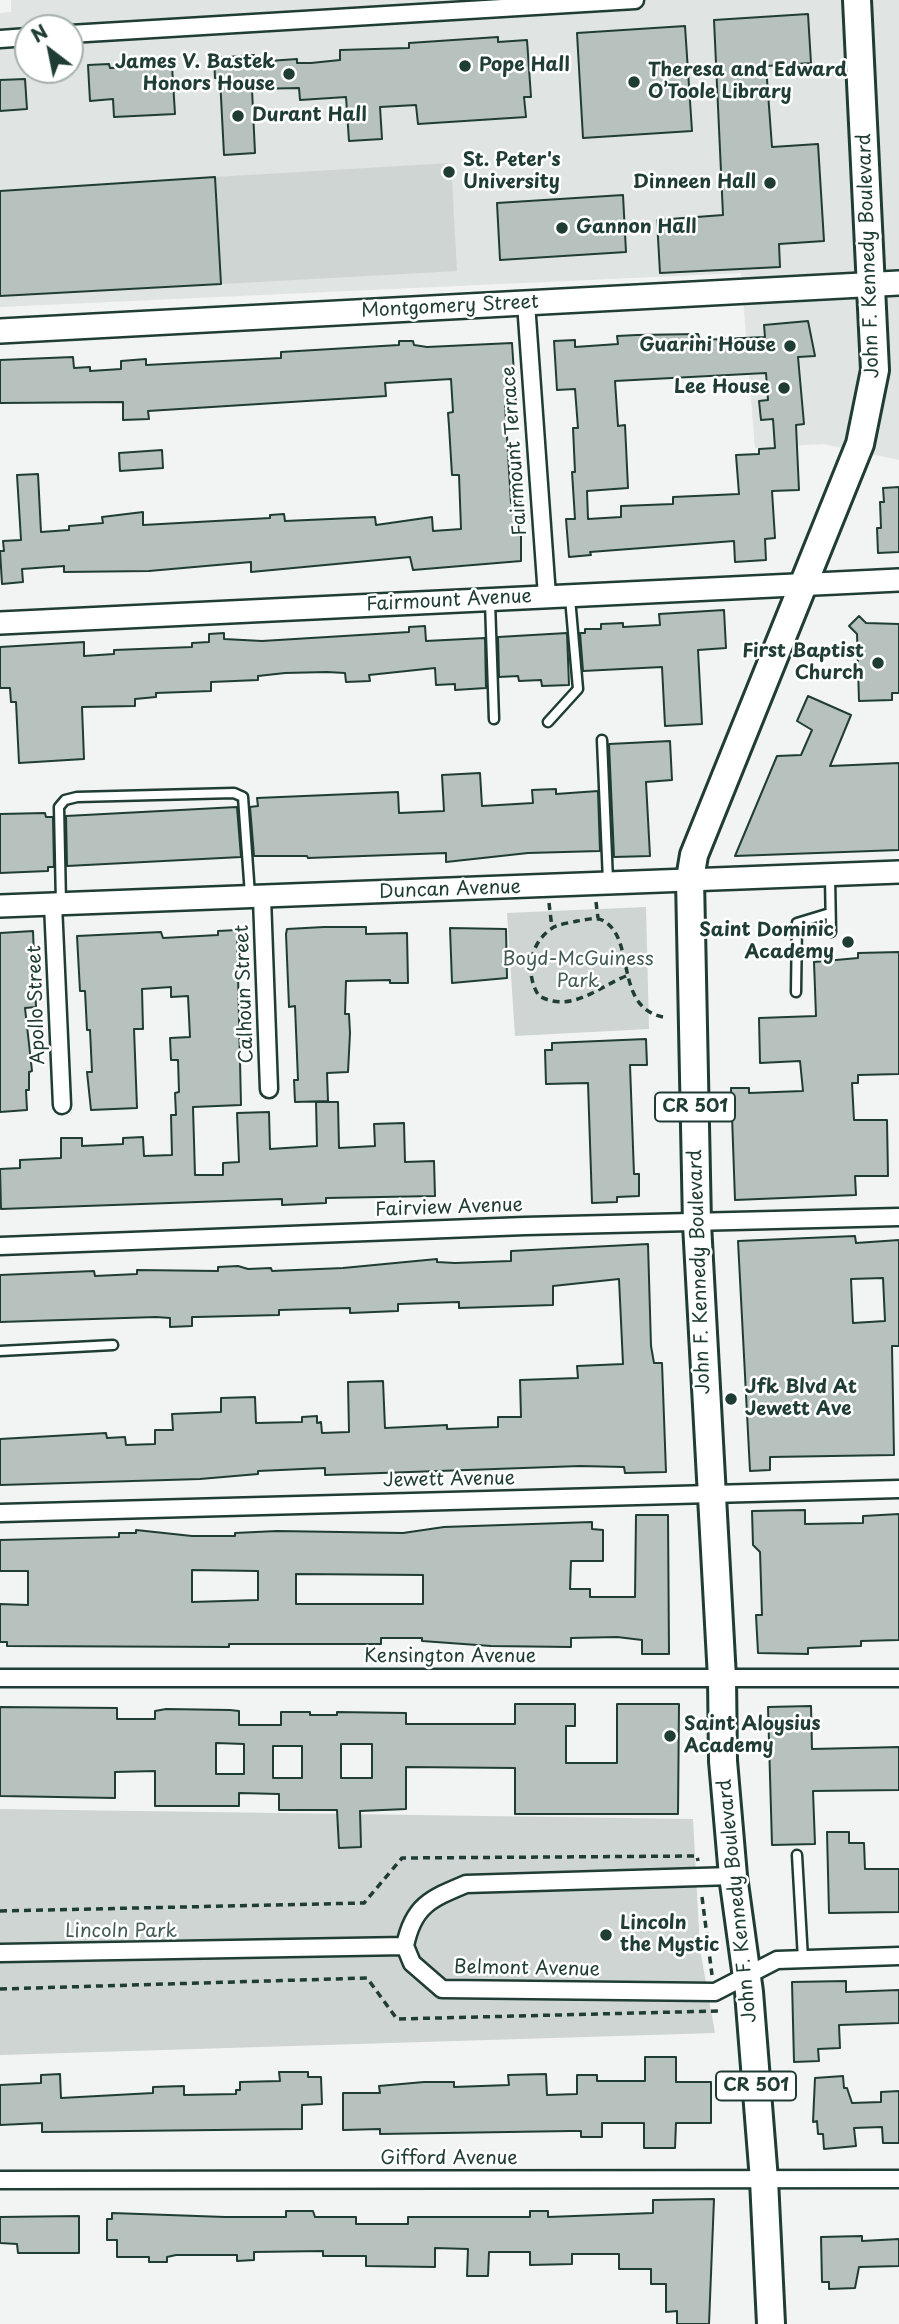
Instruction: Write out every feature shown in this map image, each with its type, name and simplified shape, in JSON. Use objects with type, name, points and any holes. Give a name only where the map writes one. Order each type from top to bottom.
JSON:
[{"type":"main road","name":"John F. Kennedy Boulevard","points":[[771,2324],[764,2179],[747,1974],[733,1876],[723,1761],[722,1678],[697,1224],[690,879],[694,855],[860,444],[872,399],[875,370],[857,0]]},
{"type":"main road","name":"Montgomery Street","points":[[0,331],[899,283]]},
{"type":"street","points":[[84,33],[635,0]]},
{"type":"street","name":"Fairmount Terrace","points":[[526,303],[547,596]]},
{"type":"street","name":"Fairmount Avenue","points":[[0,622],[899,580]]},
{"type":"street","name":"Duncan Avenue","points":[[0,906],[899,872]]},
{"type":"street","name":"Calhoun Street","points":[[256,898],[269,1089]]},
{"type":"street","name":"Apollo Street","points":[[57,904],[62,1105]]},
{"type":"street","name":"Fairview Avenue","points":[[0,1246],[514,1226],[697,1224],[899,1217]]},
{"type":"street","name":"Jewett Avenue","points":[[0,1513],[899,1489]]},
{"type":"street","name":"Kensington Avenue","points":[[0,1678],[899,1678]]},
{"type":"street","points":[[0,1953],[405,1946],[410,1920],[432,1898],[466,1884],[733,1876]]},
{"type":"street","name":"Belmont Avenue","points":[[405,1946],[412,1963],[442,1989],[715,1992],[777,1960],[899,1956]]},
{"type":"street","name":"Gifford Avenue","points":[[0,2180],[899,2179]]},
{"type":"lane","points":[[548,722],[578,689],[570,595]]},
{"type":"lane","points":[[490,599],[494,719]]},
{"type":"lane","points":[[602,740],[608,884]]},
{"type":"lane","points":[[57,904],[60,807],[65,800],[77,797],[234,793],[243,797],[256,898]]},
{"type":"lane","points":[[830,874],[831,932]]},
{"type":"lane","points":[[796,992],[797,923],[830,913]]},
{"type":"lane","points":[[0,1351],[113,1345]]},
{"type":"lane","points":[[797,1855],[803,1959]]},
{"type":"path","points":[[596,902],[598,918]]},
{"type":"path","points":[[549,903],[552,928]]},
{"type":"path","points":[[626,976],[561,1005],[539,996],[529,972],[534,950],[552,928],[598,918],[606,922],[618,935],[626,976],[640,1002],[654,1015],[663,1017]]},
{"type":"path","points":[[0,1911],[364,1903],[401,1858],[697,1856]]},
{"type":"path","points":[[702,1898],[712,1976]]},
{"type":"path","points":[[0,1989],[366,1978],[397,2019],[718,2011]]},
{"type":"shaded area","name":"St. Peter's University","points":[[11,0],[899,0],[899,460],[823,444],[755,448],[741,273],[0,307],[0,13],[11,12]]},
{"type":"green space","points":[[451,163],[457,271],[221,284],[215,177]]},
{"type":"green space","name":"Boyd-McGuiness Park","points":[[646,907],[649,1029],[515,1036],[507,913]]},
{"type":"green space","name":"Lincoln Park","points":[[0,1809],[693,1819],[700,1949],[715,2033],[0,2055]]},
{"type":"building","name":"Dinneen Hall","points":[[808,14],[811,63],[766,66],[772,147],[818,144],[824,241],[779,244],[780,267],[660,273],[657,220],[723,215],[714,20]]},
{"type":"building","name":"Theresa and Edward O’Toole Library","points":[[685,26],[692,131],[583,138],[577,33]]},
{"type":"building","points":[[498,37],[498,42],[527,40],[531,97],[524,97],[526,117],[418,124],[416,105],[380,107],[382,139],[349,141],[346,97],[300,100],[299,88],[252,89],[255,153],[224,155],[220,78],[215,78],[214,58],[254,55],[255,62],[297,59],[297,63],[311,63],[340,60],[340,50],[409,48],[409,43]]},
{"type":"building","points":[[109,64],[110,68],[172,66],[175,114],[114,117],[113,99],[90,101],[88,65]]},
{"type":"building","points":[[14,79],[14,84],[25,84],[27,109],[0,111],[0,80]]},
{"type":"building","points":[[215,177],[221,284],[0,296],[0,191]]},
{"type":"building","name":"Gannon Hall","points":[[623,195],[626,252],[500,260],[497,203]]},
{"type":"building","points":[[808,321],[815,356],[798,357],[804,424],[796,425],[799,490],[772,491],[775,538],[765,539],[766,560],[735,562],[734,541],[590,552],[591,555],[569,557],[566,519],[575,519],[573,428],[578,428],[575,389],[557,390],[554,341],[575,340],[575,347],[618,344],[617,336],[698,334],[700,340],[765,337],[764,325]],"holes":[[[766,373],[768,400],[759,401],[761,420],[773,419],[775,448],[759,449],[759,454],[736,455],[739,494],[673,497],[673,504],[621,506],[621,517],[588,519],[587,491],[628,488],[625,425],[618,426],[615,381]]]},
{"type":"building","points":[[399,341],[413,341],[414,345],[427,347],[512,343],[516,404],[505,404],[511,503],[521,502],[521,561],[413,570],[410,557],[251,572],[251,562],[149,571],[64,572],[64,566],[22,569],[23,582],[2,584],[0,551],[4,551],[3,541],[21,540],[17,475],[38,474],[41,532],[69,530],[69,526],[103,523],[102,517],[143,512],[143,525],[270,518],[270,515],[284,514],[285,521],[375,517],[376,525],[432,517],[433,531],[461,529],[459,475],[452,475],[448,413],[453,412],[451,379],[385,383],[386,396],[148,411],[149,419],[123,420],[123,402],[0,403],[0,360],[73,357],[74,368],[90,367],[90,371],[121,369],[121,361],[146,359],[146,365],[281,358],[281,352],[399,345]]},
{"type":"building","points":[[162,450],[163,468],[120,471],[119,453]]},
{"type":"building","points":[[899,487],[899,552],[878,553],[877,528],[881,528],[880,502],[884,502],[883,488]]},
{"type":"building","points":[[724,610],[726,648],[698,650],[702,724],[665,726],[662,667],[583,671],[580,633],[585,633],[585,629],[601,629],[601,624],[623,623],[623,627],[660,625],[659,614]]},
{"type":"building","name":"First Baptist Church","points":[[859,616],[866,623],[899,624],[899,693],[892,693],[892,700],[859,701],[857,634],[849,626]]},
{"type":"building","points":[[425,626],[426,641],[485,638],[486,688],[455,690],[455,684],[436,685],[435,668],[369,675],[370,681],[346,682],[345,673],[327,672],[285,673],[258,676],[258,680],[211,682],[211,691],[156,693],[156,697],[135,699],[135,706],[82,707],[84,759],[19,763],[16,702],[11,702],[10,688],[0,688],[0,647],[84,642],[84,656],[114,654],[114,650],[192,647],[192,643],[209,642],[209,634],[224,633],[224,639],[262,641],[409,632],[409,627]]},
{"type":"building","points":[[567,633],[569,685],[542,686],[541,680],[519,681],[518,676],[499,677],[498,637]]},
{"type":"building","points":[[808,696],[851,715],[830,766],[899,763],[899,850],[735,856],[777,756],[801,755],[812,730],[797,721]]},
{"type":"building","points":[[670,741],[672,780],[646,782],[650,856],[614,857],[609,744]]},
{"type":"building","points":[[480,773],[482,806],[533,803],[532,790],[556,789],[556,794],[598,791],[600,851],[528,853],[446,862],[446,853],[308,858],[254,856],[250,807],[258,806],[257,798],[398,792],[399,813],[444,811],[442,775]]},
{"type":"building","points":[[237,807],[241,857],[67,866],[66,816]]},
{"type":"building","points":[[45,813],[46,817],[53,817],[54,867],[48,867],[48,871],[0,873],[0,814]]},
{"type":"building","points":[[366,927],[366,934],[407,933],[408,983],[390,983],[390,980],[346,981],[345,1014],[349,1014],[350,1033],[348,1072],[327,1073],[328,1101],[295,1102],[294,1080],[298,1080],[295,1006],[289,1007],[286,934],[287,929]]},
{"type":"building","points":[[450,928],[506,929],[507,978],[452,983]]},
{"type":"building","points":[[237,930],[241,1105],[193,1107],[195,1175],[223,1175],[223,1163],[239,1162],[237,1113],[269,1112],[270,1149],[317,1146],[316,1102],[338,1102],[339,1148],[375,1146],[374,1124],[404,1123],[405,1162],[434,1161],[435,1196],[326,1198],[326,1203],[282,1205],[282,1199],[1,1209],[0,1169],[20,1168],[20,1160],[61,1158],[61,1138],[82,1138],[82,1146],[123,1144],[123,1138],[143,1137],[144,1156],[172,1155],[171,1115],[176,1115],[175,1093],[179,1092],[178,1060],[171,1060],[170,1038],[190,1037],[188,996],[171,997],[171,987],[142,989],[143,1029],[134,1029],[137,1108],[91,1110],[87,1072],[92,1072],[90,1030],[87,1030],[85,991],[80,991],[77,936],[161,932],[163,938],[218,935],[218,931]]},
{"type":"building","points":[[33,931],[36,1007],[25,1008],[32,1071],[29,1072],[29,1090],[26,1090],[27,1110],[0,1112],[0,933]]},
{"type":"building","points":[[899,952],[899,1074],[858,1075],[858,1083],[852,1083],[854,1120],[887,1120],[888,1176],[855,1176],[856,1195],[735,1200],[731,1088],[749,1088],[749,1093],[803,1091],[800,1061],[760,1063],[759,1018],[816,1016],[814,962],[858,958],[858,953]]},
{"type":"building","points":[[646,1039],[647,1065],[630,1065],[634,1174],[639,1174],[639,1196],[617,1197],[617,1202],[592,1203],[588,1083],[546,1084],[545,1050],[552,1050],[552,1043]]},
{"type":"building","points":[[855,1236],[856,1243],[899,1240],[899,1346],[892,1346],[894,1455],[770,1457],[770,1470],[750,1471],[738,1241]],"holes":[[[883,1278],[885,1321],[853,1323],[851,1279]]]},
{"type":"building","points":[[648,1244],[651,1346],[654,1363],[662,1363],[666,1472],[625,1473],[624,1467],[580,1466],[325,1475],[325,1468],[258,1471],[258,1474],[200,1479],[0,1485],[0,1439],[106,1433],[107,1438],[125,1437],[126,1445],[155,1444],[155,1430],[173,1430],[172,1414],[221,1412],[221,1398],[255,1397],[256,1423],[302,1422],[302,1417],[317,1416],[317,1423],[321,1422],[322,1433],[349,1432],[348,1382],[383,1381],[385,1428],[447,1425],[447,1429],[498,1427],[498,1417],[521,1417],[520,1380],[578,1378],[577,1366],[623,1364],[619,1279],[553,1286],[553,1305],[459,1308],[459,1302],[398,1304],[398,1311],[350,1313],[350,1308],[279,1310],[279,1315],[192,1317],[192,1326],[170,1327],[170,1318],[156,1317],[0,1322],[0,1275],[94,1271],[95,1276],[137,1274],[137,1270],[218,1271],[218,1267],[238,1266],[248,1269],[271,1268],[272,1271],[343,1268],[437,1259],[437,1262],[455,1263],[511,1261],[511,1251]]},
{"type":"building","points":[[805,1510],[805,1524],[863,1523],[863,1516],[899,1514],[899,1640],[861,1641],[861,1646],[808,1648],[808,1654],[758,1653],[756,1615],[762,1615],[760,1552],[753,1545],[752,1511]]},
{"type":"building","points":[[636,1515],[668,1515],[669,1654],[642,1654],[642,1640],[617,1637],[571,1638],[571,1647],[491,1646],[422,1641],[422,1638],[381,1638],[381,1644],[229,1644],[229,1647],[7,1646],[7,1642],[0,1642],[0,1604],[28,1605],[28,1571],[0,1571],[0,1540],[119,1537],[119,1533],[136,1533],[136,1530],[192,1536],[235,1536],[235,1533],[277,1531],[403,1533],[444,1527],[592,1522],[592,1529],[603,1530],[603,1561],[571,1561],[570,1589],[590,1589],[590,1597],[635,1597]],"holes":[[[192,1570],[258,1571],[258,1600],[192,1602]],[[296,1574],[423,1575],[423,1604],[296,1604]]]},
{"type":"building","points":[[515,1704],[575,1704],[575,1726],[566,1726],[566,1763],[617,1763],[617,1704],[679,1704],[678,1814],[515,1814],[515,1768],[406,1767],[406,1809],[360,1811],[361,1847],[339,1848],[337,1810],[279,1810],[279,1794],[239,1793],[239,1806],[155,1806],[155,1771],[115,1772],[115,1798],[0,1796],[0,1707],[117,1708],[117,1719],[155,1719],[155,1711],[166,1709],[230,1710],[239,1711],[239,1725],[281,1725],[281,1712],[310,1712],[310,1715],[337,1715],[337,1712],[406,1713],[406,1724],[515,1724]],"holes":[[[216,1743],[244,1744],[244,1774],[216,1774]],[[341,1744],[372,1744],[372,1778],[341,1778]],[[273,1746],[302,1746],[302,1778],[273,1778]]]},
{"type":"building","points":[[811,1706],[812,1749],[899,1747],[899,1790],[813,1791],[815,1844],[772,1845],[768,1707]]},
{"type":"building","points":[[827,1832],[849,1832],[849,1843],[864,1843],[865,1869],[899,1869],[899,1912],[829,1913]]},
{"type":"building","points":[[846,1981],[846,1992],[899,1990],[899,2023],[839,2025],[840,2048],[818,2049],[819,2061],[794,2062],[792,1982]]},
{"type":"building","points":[[645,2057],[676,2057],[676,2082],[711,2082],[711,2123],[676,2123],[675,2148],[644,2148],[644,2123],[602,2123],[602,2137],[581,2137],[581,2131],[380,2134],[380,2129],[343,2130],[343,2093],[380,2093],[379,2086],[424,2082],[454,2082],[454,2087],[509,2085],[508,2075],[546,2074],[547,2095],[577,2094],[577,2075],[597,2075],[597,2081],[645,2081]]},
{"type":"building","points":[[279,2072],[308,2072],[308,2077],[321,2077],[322,2104],[302,2105],[302,2129],[42,2132],[42,2123],[0,2125],[0,2085],[41,2083],[41,2075],[60,2074],[61,2098],[153,2093],[153,2087],[184,2086],[184,2095],[236,2094],[236,2090],[240,2090],[240,2082],[280,2081]]},
{"type":"building","points":[[843,2076],[844,2088],[847,2088],[852,2103],[881,2102],[881,2092],[899,2091],[899,2143],[883,2143],[882,2127],[854,2128],[856,2146],[824,2149],[823,2134],[818,2134],[817,2121],[813,2122],[815,2078]]},
{"type":"building","points":[[714,2199],[709,2324],[677,2324],[677,2311],[666,2312],[666,2284],[651,2284],[651,2269],[619,2269],[619,2254],[572,2254],[572,2264],[530,2265],[530,2252],[489,2252],[488,2276],[467,2276],[468,2249],[435,2248],[435,2267],[366,2266],[366,2256],[323,2256],[323,2251],[254,2252],[254,2260],[237,2261],[237,2255],[176,2255],[167,2257],[167,2262],[149,2262],[149,2257],[117,2257],[117,2240],[107,2240],[107,2219],[112,2219],[112,2213],[286,2217],[286,2211],[313,2211],[315,2217],[356,2217],[356,2224],[408,2224],[408,2217],[530,2217],[530,2211],[548,2211],[548,2217],[653,2213],[653,2200]]},
{"type":"building","points":[[79,2216],[79,2253],[18,2253],[17,2244],[0,2243],[0,2217]]},
{"type":"building","points":[[862,2236],[862,2241],[899,2239],[899,2266],[859,2267],[855,2288],[829,2289],[829,2282],[822,2282],[821,2237]]},
{"type":"place","name":"Pope Hall","points":[[465,66]]},
{"type":"place","name":"James V. Bastek Honors House","points":[[289,74]]},
{"type":"place","name":"Theresa and Edward O’Toole Library","points":[[634,82]]},
{"type":"place","name":"Durant Hall","points":[[238,116]]},
{"type":"place","name":"St. Peter's University","points":[[449,172]]},
{"type":"place","name":"Dinneen Hall","points":[[770,183]]},
{"type":"place","name":"Gannon Hall","points":[[562,228]]},
{"type":"place","name":"Guarini House","points":[[790,346]]},
{"type":"place","name":"Lee House","points":[[784,388]]},
{"type":"place","name":"First Baptist Church","points":[[878,663]]},
{"type":"place","name":"Saint Dominic Academy","points":[[848,942]]},
{"type":"place","name":"Jfk Blvd At Jewett Ave","points":[[731,1399]]},
{"type":"place","name":"Saint Aloysius Academy","points":[[670,1736]]},
{"type":"place","name":"Lincoln the Mystic","points":[[606,1935]]}]
